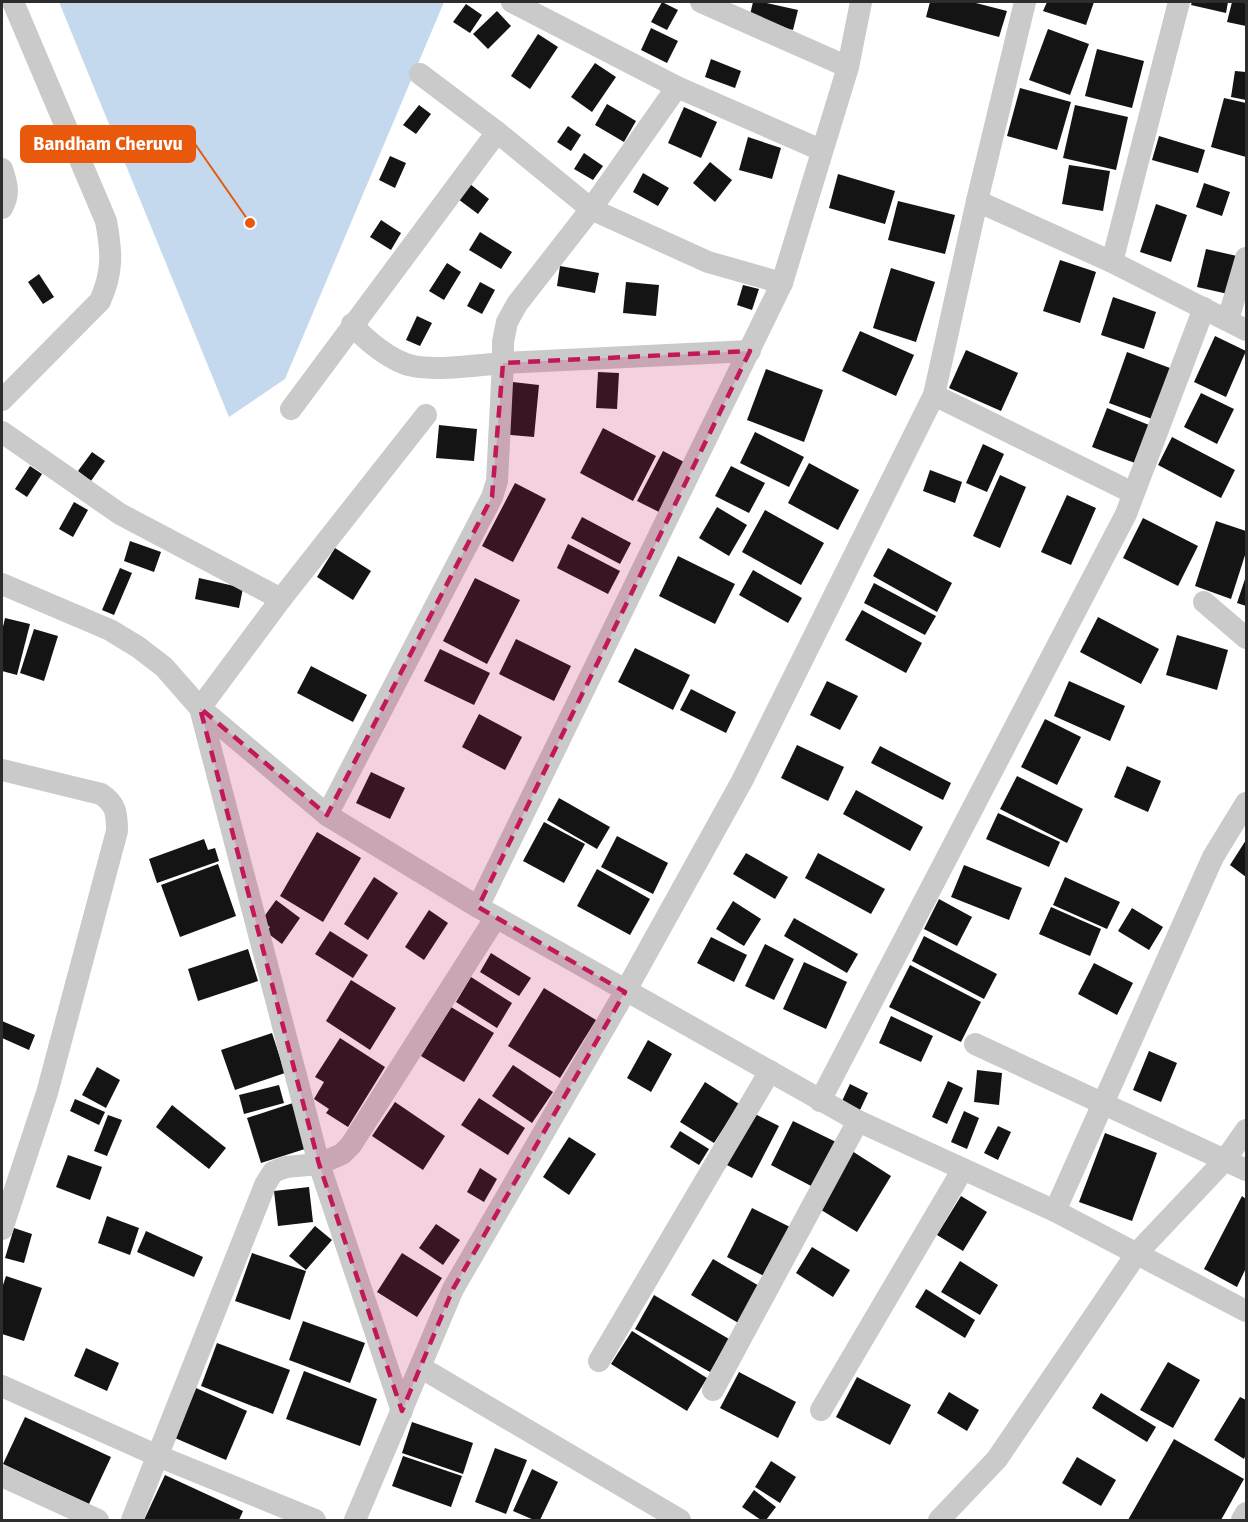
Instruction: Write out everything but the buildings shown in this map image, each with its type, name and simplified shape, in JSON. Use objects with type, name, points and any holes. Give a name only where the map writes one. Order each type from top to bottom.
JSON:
[{"type":"street","points":[[2,400],[100,302],[109,281],[112,251],[106,221],[13,2]]},
{"type":"street","points":[[512,2],[677,87],[821,150]]},
{"type":"street","points":[[701,2],[848,67]]},
{"type":"street","points":[[132,1521],[265,1185],[273,1172],[286,1167],[319,1164],[342,1154],[359,1134],[487,912],[782,283],[848,67],[861,2]]},
{"type":"street","points":[[355,1521],[453,1288],[625,992],[742,781],[934,395],[977,201],[1025,2]]},
{"type":"street","points":[[1112,262],[1179,2]]},
{"type":"street","points":[[420,74],[497,132],[591,209],[708,262],[782,283]]},
{"type":"street","points":[[327,815],[492,496],[497,481],[503,342],[507,322],[517,304],[591,209],[677,87]]},
{"type":"street","points":[[291,409],[497,132]]},
{"type":"street","points":[[2,169],[7,184],[7,198],[2,208]]},
{"type":"street","points":[[977,201],[1112,262],[1237,325],[1246,258]]},
{"type":"street","points":[[820,1101],[1126,514],[1204,308]]},
{"type":"street","points":[[352,324],[364,339],[400,361],[413,366],[432,367],[750,351]]},
{"type":"street","points":[[934,395],[1133,493]]},
{"type":"street","points":[[200,708],[281,599],[426,415]]},
{"type":"street","points":[[2,432],[129,520],[281,599]]},
{"type":"street","points":[[2,584],[110,630],[138,647],[164,667],[200,708],[327,815],[487,912],[625,992],[858,1121],[1055,1211],[1246,1311]]},
{"type":"street","points":[[1204,602],[1246,638]]},
{"type":"street","points":[[200,708],[319,1164],[402,1411]]},
{"type":"street","points":[[2,770],[100,794],[112,801],[117,814],[117,831],[47,1093],[2,1230]]},
{"type":"street","points":[[1055,1211],[1213,857],[1246,804]]},
{"type":"street","points":[[975,1044],[1246,1170]]},
{"type":"street","points":[[599,1361],[770,1071]]},
{"type":"street","points":[[713,1390],[858,1121]]},
{"type":"street","points":[[939,1521],[997,1459],[1137,1253],[1225,1160],[1246,1130]]},
{"type":"street","points":[[821,1410],[963,1169]]},
{"type":"street","points":[[420,1367],[680,1521]]},
{"type":"street","points":[[2,1386],[158,1456],[315,1521]]},
{"type":"street","points":[[2,1476],[98,1521]]},
{"type":"street","points":[[1242,1521],[1246,1513]]},
{"type":"highlighted area","points":[[750,351],[478,907],[625,992],[453,1289],[402,1411],[319,1164],[200,708],[327,815],[492,497],[503,363]]},
{"type":"water","points":[[59,2],[444,2],[285,379],[229,417]]},
{"type":"place","name":"Bandham Cheruvu","points":[[250,223]]}]
